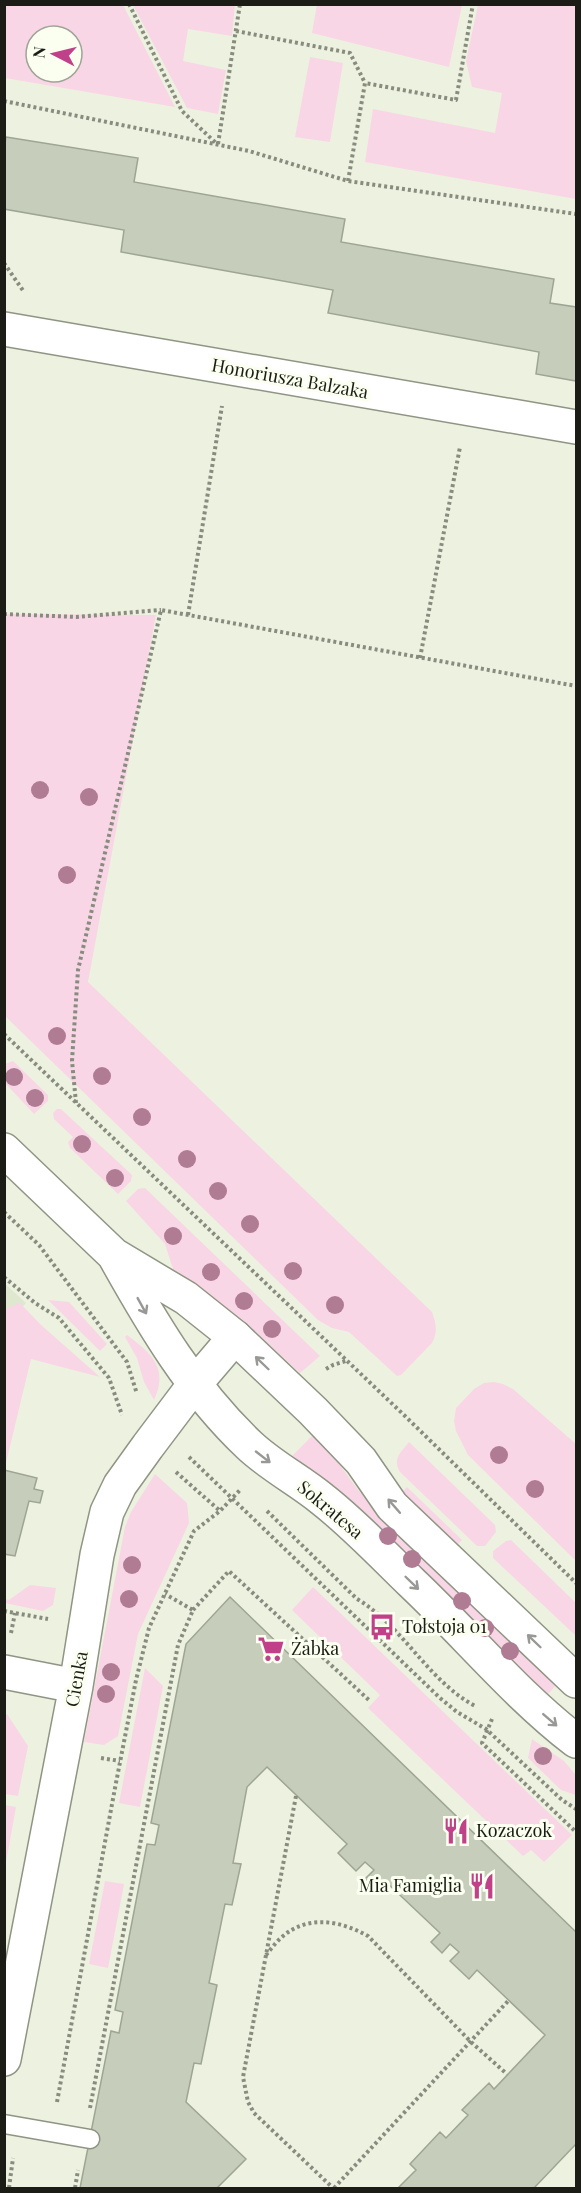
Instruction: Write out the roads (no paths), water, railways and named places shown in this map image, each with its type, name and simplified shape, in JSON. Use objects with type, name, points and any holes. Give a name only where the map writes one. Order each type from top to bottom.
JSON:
[{"type":"street","name":"Honoriusza Balzaka","points":[[4,329],[576,427]]},
{"type":"street","name":"Sokratesa","points":[[4,1150],[114,1255],[186,1298],[235,1337],[313,1411],[361,1461],[392,1506],[576,1681]]},
{"type":"street","name":"Sokratesa","points":[[114,1255],[154,1328],[194,1385],[248,1445],[322,1499],[413,1584],[550,1721],[576,1741]]},
{"type":"street","name":"Cienka","points":[[4,2060],[76,1686],[97,1555],[107,1512],[120,1485],[155,1437],[194,1385],[235,1337]]},
{"type":"street","points":[[4,1672],[76,1686]]},
{"type":"lane","points":[[4,2124],[90,2139]]},
{"type":"place","name":"Tołstoja 01","points":[[382,1627]]},
{"type":"place","name":"Żabka","points":[[271,1649]]},
{"type":"place","name":"Kozaczok","points":[[456,1831]]},
{"type":"place","name":"Mia Famiglia","points":[[482,1886]]}]
